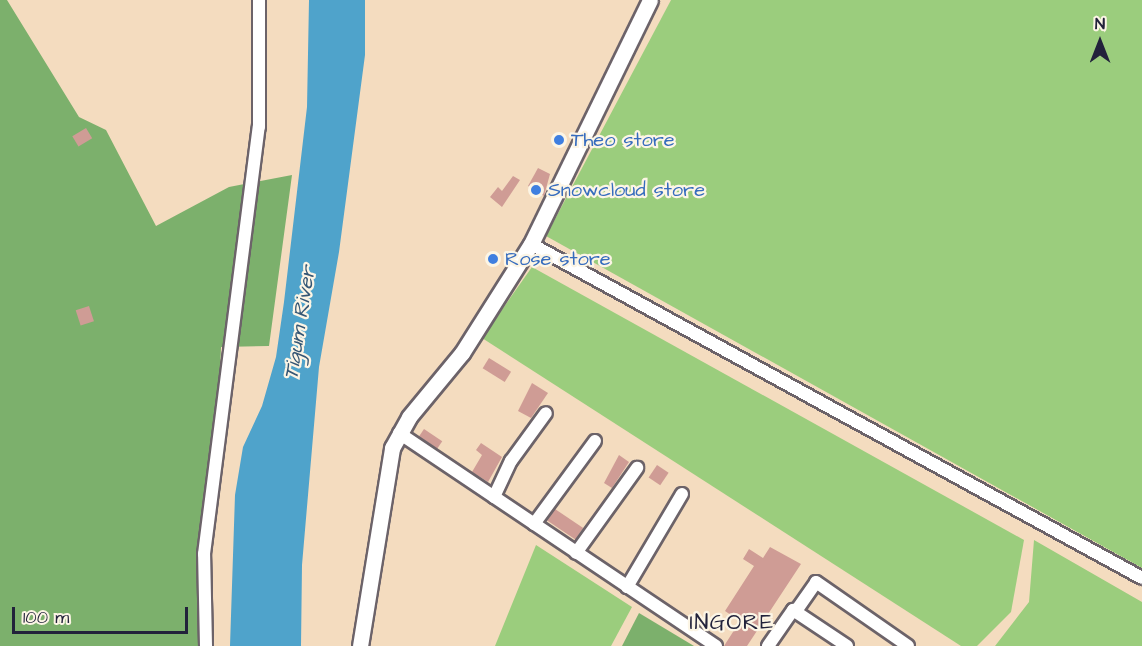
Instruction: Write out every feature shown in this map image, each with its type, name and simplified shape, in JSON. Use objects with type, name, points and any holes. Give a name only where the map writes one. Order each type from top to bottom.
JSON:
[{"type":"street","points":[[206,646],[204,554],[259,127],[259,0]]},
{"type":"street","points":[[360,646],[386,469],[399,433],[462,353],[531,244],[650,0]]},
{"type":"street","points":[[531,244],[1142,578]]},
{"type":"street","points":[[494,497],[511,461],[546,413]]},
{"type":"street","points":[[399,433],[716,646]]},
{"type":"street","points":[[534,524],[595,441]]},
{"type":"street","points":[[576,553],[637,468]]},
{"type":"street","points":[[627,587],[682,494]]},
{"type":"street","points":[[768,646],[796,611],[815,582],[899,644]]},
{"type":"street","points":[[796,611],[847,646]]},
{"type":"green space","points":[[0,0],[7,0],[79,117],[106,130],[156,226],[229,187],[292,175],[269,346],[221,347],[219,400],[198,552],[202,646],[0,646]]},
{"type":"green space","points":[[671,0],[1142,0],[1142,568],[546,236]]},
{"type":"green space","points":[[532,267],[1024,540],[1011,612],[977,646],[961,646],[482,338]]},
{"type":"green space","points":[[1034,540],[1142,602],[1142,646],[995,646],[1029,602]]},
{"type":"green space","points":[[536,545],[632,607],[611,646],[495,646]]},
{"type":"green space","points":[[639,613],[694,646],[622,646]]},
{"type":"water","name":"Tigum River","points":[[309,0],[365,0],[365,55],[339,252],[319,367],[302,565],[301,646],[230,646],[235,495],[243,447],[262,406],[276,357],[307,107]]},
{"type":"building","points":[[86,128],[92,138],[78,147],[72,136]]},
{"type":"building","points":[[538,168],[550,174],[544,196],[528,186]]},
{"type":"building","points":[[513,176],[520,180],[502,207],[490,197],[498,187],[502,191]]},
{"type":"building","points":[[89,306],[94,321],[81,326],[76,310]]},
{"type":"building","points":[[489,358],[511,372],[505,382],[483,368]]},
{"type":"building","points":[[532,383],[548,393],[531,418],[518,411]]},
{"type":"building","points":[[424,429],[442,441],[437,449],[419,436]]},
{"type":"building","points":[[481,443],[502,457],[488,482],[472,472],[482,455],[476,450]]},
{"type":"building","points":[[619,455],[629,462],[612,488],[604,483]]},
{"type":"building","points":[[657,465],[669,473],[660,485],[649,477]]},
{"type":"building","points":[[555,509],[583,528],[575,540],[547,521]]},
{"type":"building","points":[[770,547],[801,564],[747,646],[724,646],[740,621],[725,611],[754,566],[743,559],[749,549],[763,558]]},
{"type":"place","name":"Theo store","points":[[559,140]]},
{"type":"place","name":"Snowcloud store","points":[[536,190]]},
{"type":"place","name":"Rose store","points":[[493,259]]},
{"type":"district","name":"INGORE","points":[[732,623]]}]
